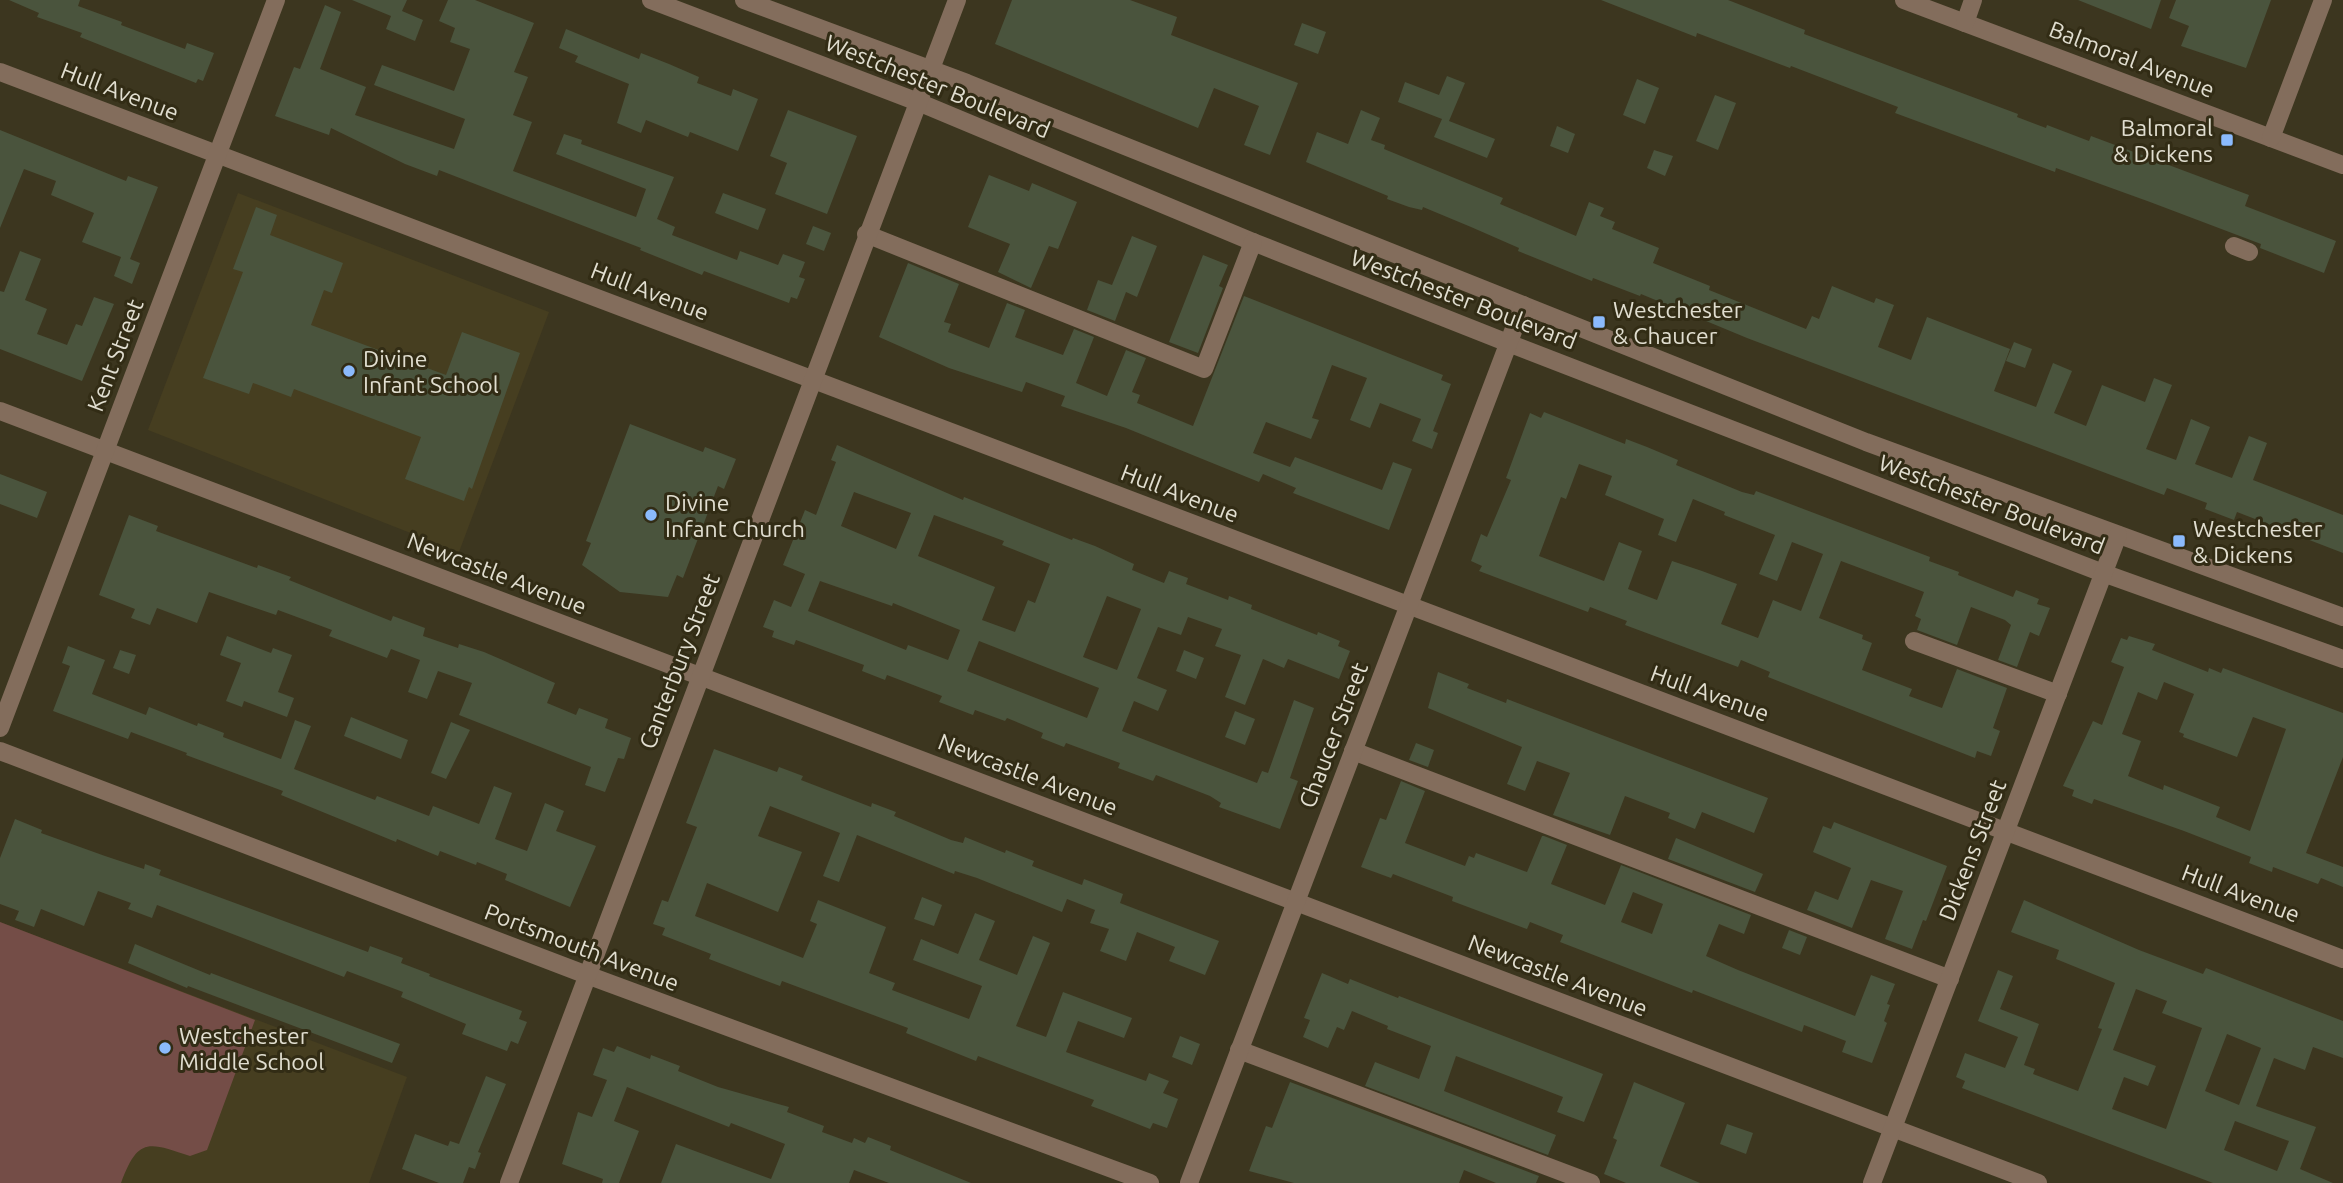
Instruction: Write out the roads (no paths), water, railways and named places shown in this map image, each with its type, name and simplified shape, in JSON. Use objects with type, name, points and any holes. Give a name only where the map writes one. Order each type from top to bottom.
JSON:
[{"type":"street","name":"Kent Street","points":[[0,728],[276,0]]},
{"type":"street","name":"Westchester Boulevard","points":[[651,0],[918,102],[1254,242],[1508,343],[2103,573],[2343,659]]},
{"type":"street","name":"Westchester Boulevard","points":[[744,0],[932,69],[1866,442],[2343,617]]},
{"type":"street","name":"Canterbury Street","points":[[509,1183],[866,234],[957,0]]},
{"type":"street","name":"Balmoral Avenue","points":[[1904,0],[2343,165]]},
{"type":"street","points":[[1965,23],[1973,0]]},
{"type":"street","points":[[2272,138],[2323,0]]},
{"type":"street","name":"Hull Avenue","points":[[0,72],[2343,959]]},
{"type":"street","points":[[866,234],[1204,369],[1254,242]]},
{"type":"street","name":"Chaucer Street","points":[[1189,1183],[1523,305]]},
{"type":"street","name":"Newcastle Avenue","points":[[0,411],[2038,1183]]},
{"type":"street","name":"Dickens Street","points":[[1872,1183],[2118,535]]},
{"type":"street","points":[[1914,641],[2058,694]]},
{"type":"street","name":"Portsmouth Avenue","points":[[0,751],[587,975],[1150,1183]]},
{"type":"street","points":[[1353,751],[1950,979]]},
{"type":"street","points":[[1239,1050],[1591,1183]]},
{"type":"place","name":"Balmoral & Dickens","points":[[2227,140]]},
{"type":"place","name":"Westchester & Chaucer","points":[[1599,322]]},
{"type":"place","name":"Divine Infant School","points":[[349,371]]},
{"type":"place","name":"Divine Infant Church","points":[[651,515]]},
{"type":"place","name":"Westchester & Dickens","points":[[2179,541]]},
{"type":"place","name":"Westchester Middle School","points":[[165,1048]]}]
